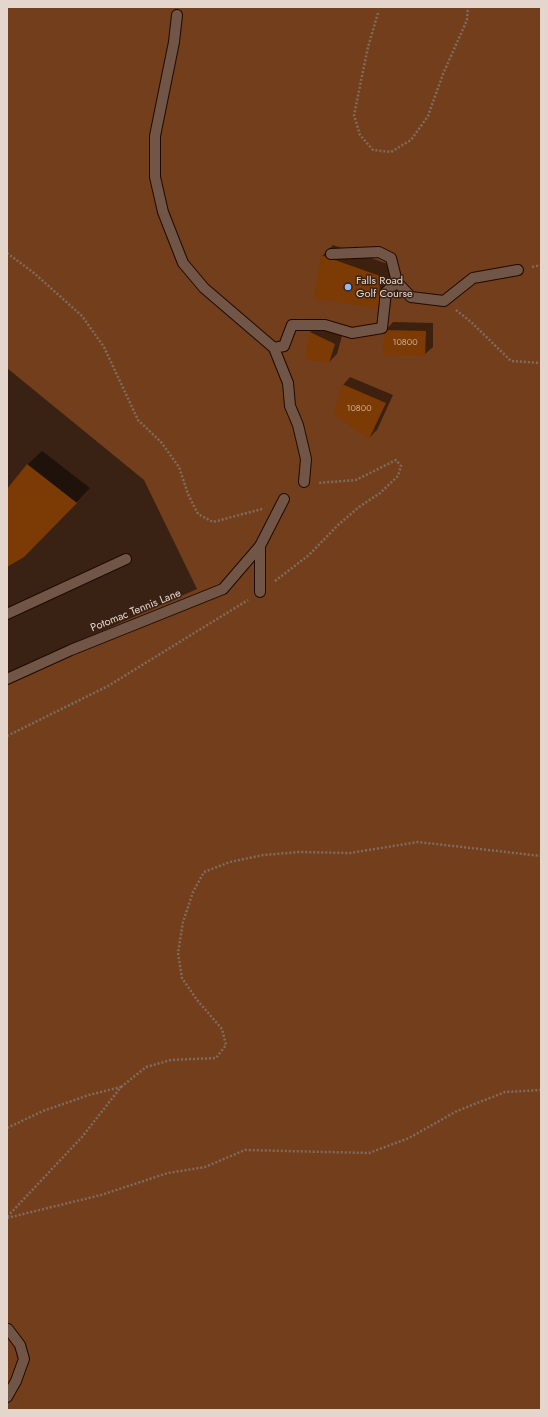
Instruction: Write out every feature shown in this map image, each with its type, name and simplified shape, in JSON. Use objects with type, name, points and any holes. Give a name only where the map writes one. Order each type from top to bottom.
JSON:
[{"type":"street","points":[[177,15],[174,42],[155,136],[155,177],[163,212],[183,263],[204,288],[274,348],[288,383],[290,406],[298,425],[306,459],[304,482]]},
{"type":"street","points":[[331,254],[379,252],[391,258],[397,282],[412,297],[444,301],[473,278],[518,270]]},
{"type":"street","points":[[274,348],[284,346],[292,326],[325,325],[352,333],[382,328],[386,292],[397,282]]},
{"type":"street","points":[[260,592],[260,546],[284,499]]},
{"type":"street","name":"Potomac Tennis Lane","points":[[7,679],[71,650],[223,589],[260,546]]},
{"type":"street","points":[[7,614],[126,559]]},
{"type":"street","points":[[7,1327],[20,1345],[24,1359],[16,1382],[7,1397]]},
{"type":"path","points":[[378,14],[368,47],[354,115],[360,135],[373,150],[391,152],[411,140],[428,116],[443,74],[467,20],[468,7]]},
{"type":"path","points":[[7,253],[34,273],[82,316],[104,347],[138,420],[161,442],[179,467],[188,494],[198,514],[213,522],[270,506],[284,499]]},
{"type":"path","points":[[444,301],[471,322],[511,361],[541,363]]},
{"type":"path","points":[[7,736],[108,686],[260,592],[309,555],[338,525],[359,507],[380,493],[398,476],[401,466],[396,460],[356,480],[327,483],[304,482]]},
{"type":"path","points":[[7,1218],[82,1137],[121,1087],[146,1067],[171,1060],[216,1058],[226,1045],[222,1029],[197,1000],[182,978],[178,953],[183,922],[193,892],[204,872],[230,862],[263,855],[299,852],[350,853],[418,842],[541,856]]},
{"type":"path","points":[[7,1128],[43,1111],[89,1095],[121,1087]]},
{"type":"path","points":[[7,1218],[101,1195],[168,1173],[205,1167],[244,1150],[369,1153],[409,1138],[456,1111],[504,1092],[541,1090]]},
{"type":"shaded area","name":"Falls Road Golf Course","points":[[7,7],[541,7],[541,1410],[7,1410],[7,673],[197,589],[144,480],[7,368]]},
{"type":"building","name":"Falls Road Golf Course","points":[[321,255],[380,276],[379,308],[314,299]]},
{"type":"building","name":"Falls Road Golf Course","points":[[385,330],[426,331],[425,356],[383,355]]},
{"type":"building","points":[[310,332],[335,344],[329,363],[305,359]]},
{"type":"building","points":[[342,384],[386,403],[369,439],[334,414]]},
{"type":"building","points":[[27,464],[77,503],[24,557],[7,567],[7,489]]},
{"type":"place","name":"Falls Road Golf Course","points":[[348,287]]}]
